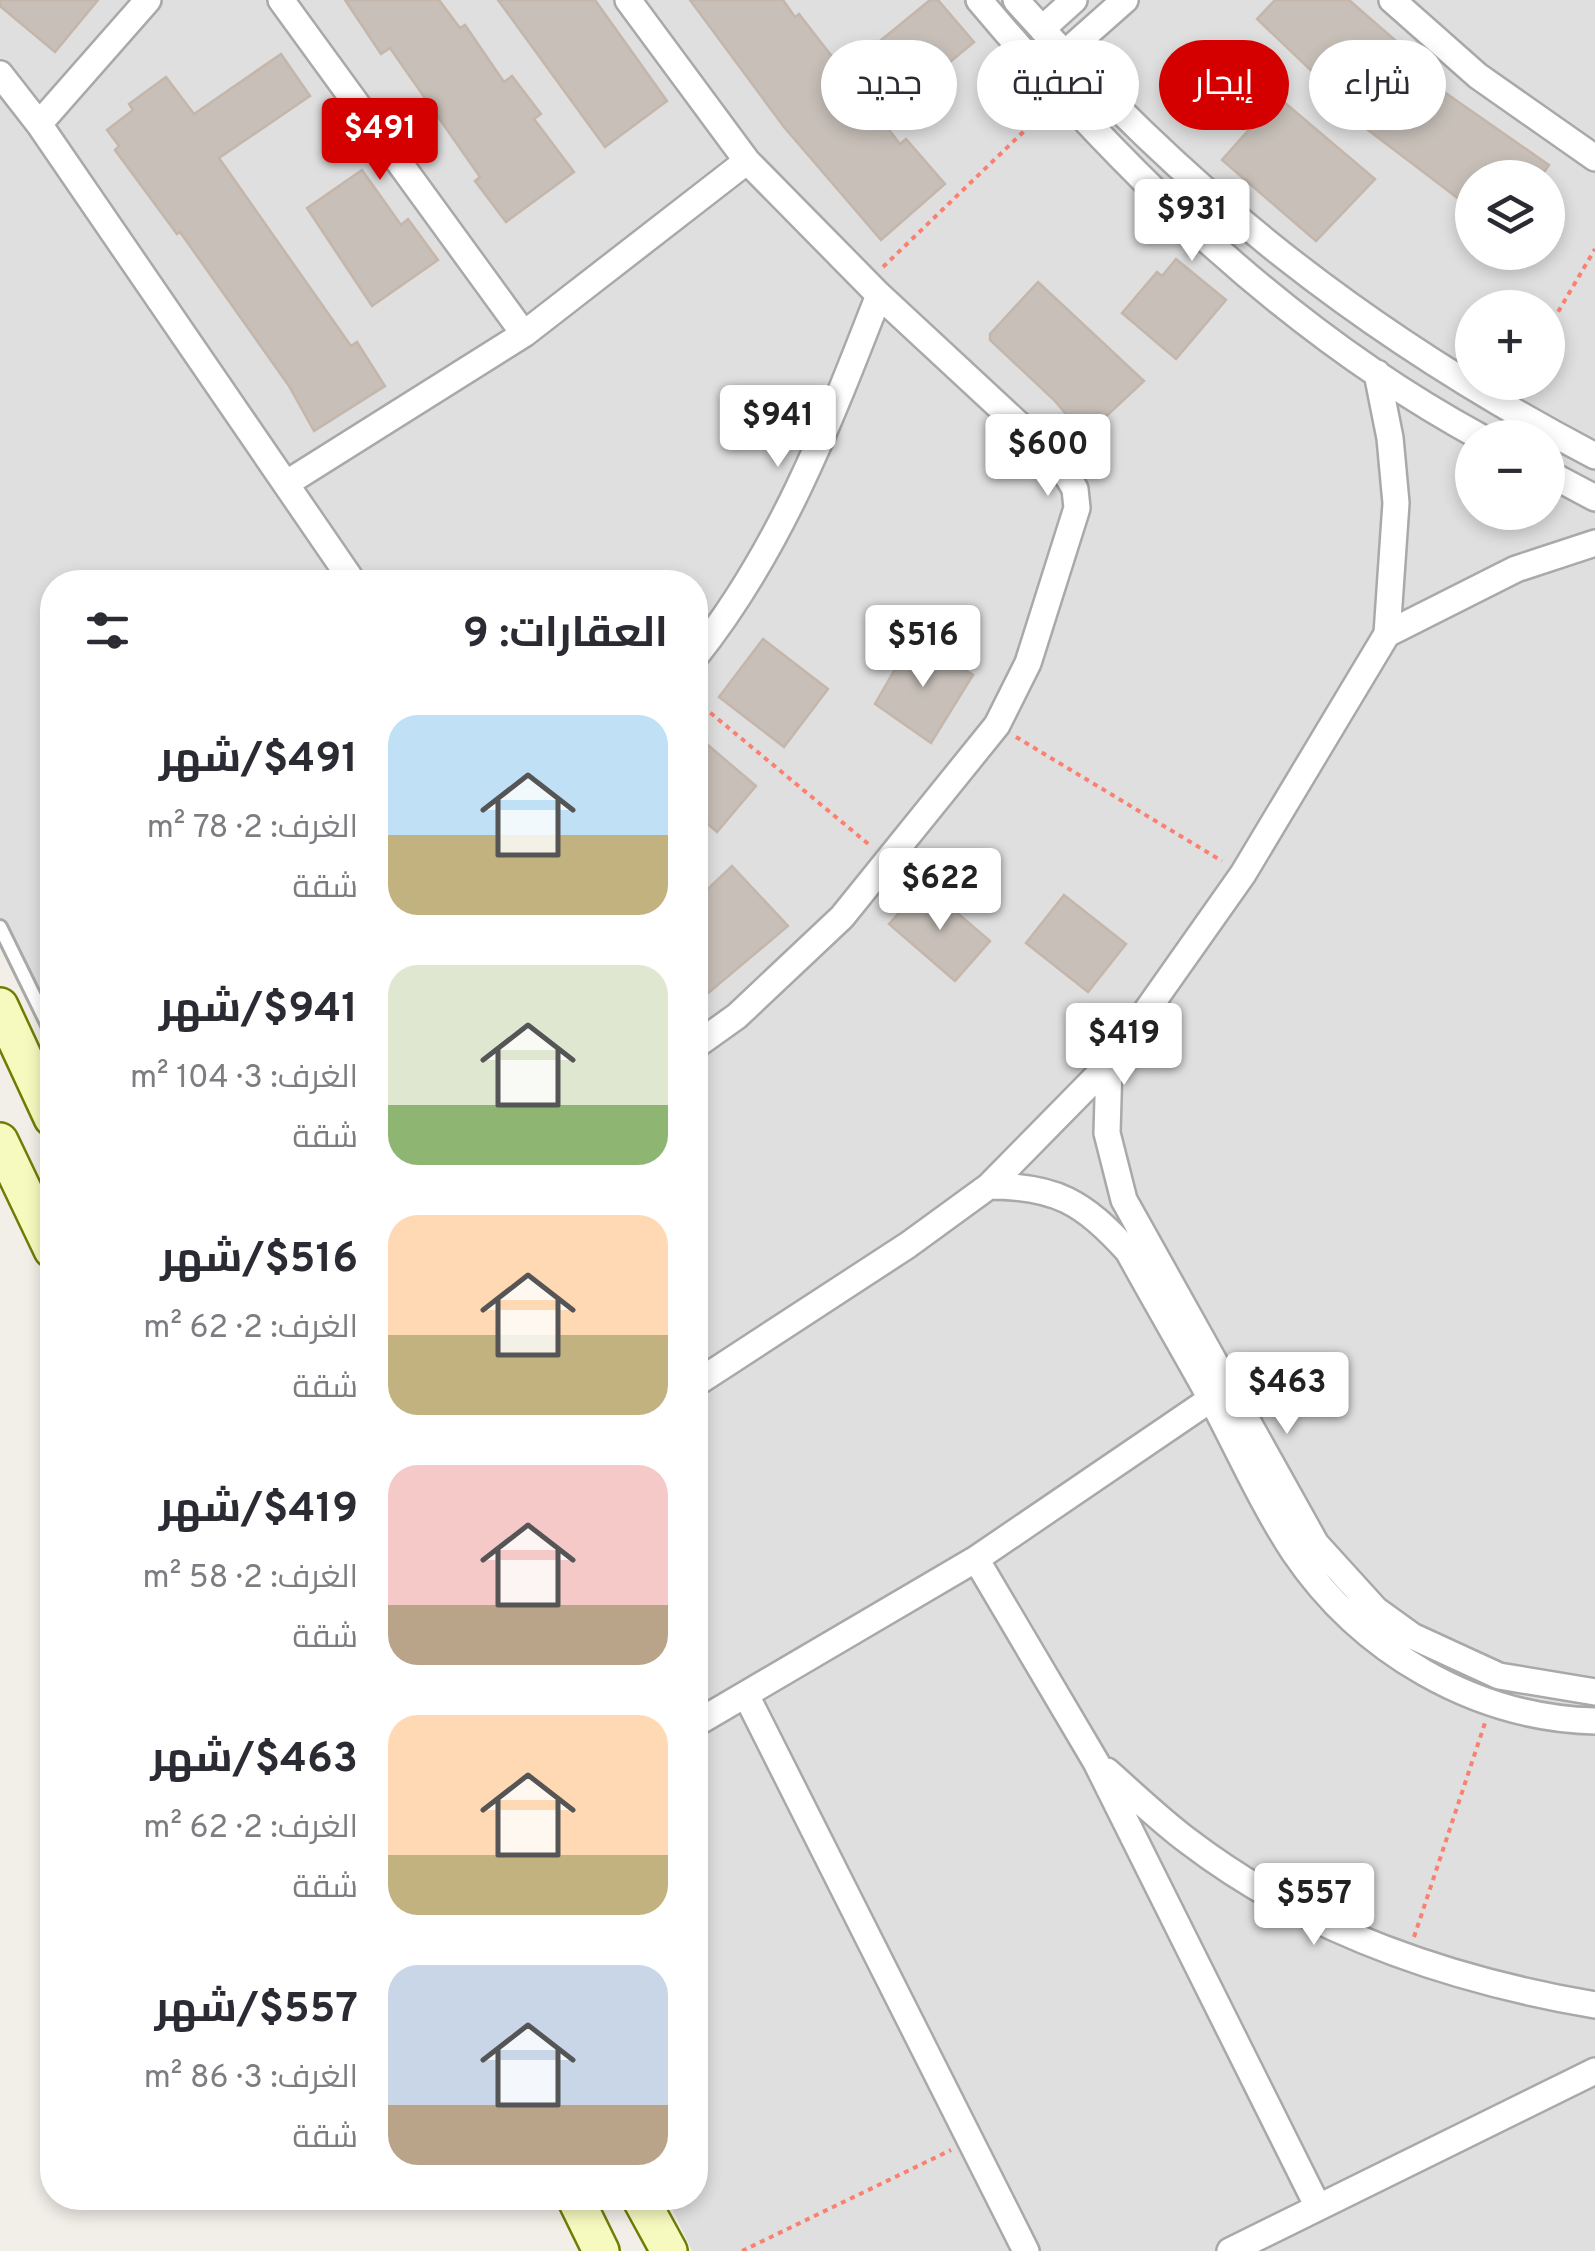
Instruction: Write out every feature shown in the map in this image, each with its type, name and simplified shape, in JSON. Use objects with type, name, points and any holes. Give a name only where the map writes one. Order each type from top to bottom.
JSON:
[{"type":"street","points":[[39,124],[148,0]]},
{"type":"street","points":[[281,0],[524,334]]},
{"type":"street","points":[[628,0],[747,161],[872,289],[1060,462],[1075,489],[1074,525],[1050,602],[1028,663],[996,724],[842,918],[738,1016],[708,1037]]},
{"type":"street","points":[[979,0],[1013,40]]},
{"type":"street","points":[[1016,0],[1052,40]]},
{"type":"street","points":[[1042,29],[1074,0]]},
{"type":"street","points":[[1080,40],[1126,0]]},
{"type":"street","points":[[1392,0],[1478,76],[1546,128],[1595,158]]},
{"type":"street","points":[[0,74],[8,98],[39,124],[345,570]]},
{"type":"street","points":[[1139,125],[1251,232],[1395,342],[1501,407],[1595,456]]},
{"type":"street","points":[[1095,130],[1228,260],[1377,373],[1455,421]]},
{"type":"street","points":[[287,483],[524,334],[747,161]]},
{"type":"street","points":[[1228,260],[1251,232]]},
{"type":"street","points":[[708,640],[736,603],[804,481],[872,289]]},
{"type":"street","points":[[708,1376],[908,1245],[989,1186],[1109,1064],[1243,874],[1387,634],[1395,568],[1396,503],[1390,438],[1377,373]]},
{"type":"street","points":[[1565,482],[1595,498]]},
{"type":"street","points":[[1387,634],[1516,568],[1595,543]]},
{"type":"street","points":[[0,1006],[40,1092]]},
{"type":"street","points":[[1109,1064],[1106,1098],[1113,1168],[1136,1246],[1277,1524],[1328,1594],[1366,1631],[1413,1666],[1491,1704],[1550,1718],[1595,1721]]},
{"type":"street","points":[[0,1141],[40,1225]]},
{"type":"street","points":[[989,1186],[1042,1190],[1068,1198],[1136,1246],[1316,1544],[1376,1610],[1452,1656],[1499,1676],[1595,1692]]},
{"type":"street","points":[[708,1717],[976,1558],[1211,1399]]},
{"type":"street","points":[[976,1558],[1096,1762],[1318,2207]]},
{"type":"street","points":[[747,1697],[974,2139],[1026,2251]]},
{"type":"street","points":[[1096,1762],[1189,1842],[1294,1908],[1407,1960],[1506,1990],[1595,2005]]},
{"type":"street","points":[[1230,2251],[1595,2070]]},
{"type":"street","points":[[581,2210],[601,2251]]},
{"type":"street","points":[[647,2210],[669,2251]]},
{"type":"lane","points":[[0,926],[40,1008]]},
{"type":"path","points":[[872,289],[1027,130]]},
{"type":"path","points":[[1565,299],[1595,249]]},
{"type":"path","points":[[708,711],[888,860]]},
{"type":"path","points":[[996,724],[1243,874]]},
{"type":"path","points":[[1407,1960],[1491,1704]]},
{"type":"path","points":[[742,2251],[974,2139]]},
{"type":"shaded area","points":[[0,0],[1595,0],[1595,2251],[692,2251],[673,2210],[708,2210],[708,570],[40,570],[40,1029],[0,938]]},
{"type":"building","points":[[0,0],[98,0],[55,52],[0,6]]},
{"type":"building","points":[[345,0],[439,0],[460,28],[465,25],[504,82],[512,76],[541,114],[534,119],[574,172],[506,222],[475,181],[480,177],[390,48],[381,54]]},
{"type":"building","points":[[498,0],[595,0],[667,101],[605,147]]},
{"type":"building","points":[[690,0],[783,0],[821,42],[821,130],[889,130],[900,144],[906,139],[945,184],[881,240],[784,127]]},
{"type":"building","points":[[930,0],[938,0],[974,42],[957,56],[957,40],[881,40]]},
{"type":"building","points":[[1275,0],[1349,0],[1395,40],[1309,40],[1309,68],[1289,49],[1289,40],[1279,40],[1257,19]]},
{"type":"building","points":[[281,54],[310,96],[219,158],[351,346],[357,342],[385,386],[314,431],[289,386],[180,232],[177,234],[115,150],[119,146],[107,130],[133,110],[129,104],[166,77],[194,114]]},
{"type":"building","points":[[1446,93],[1542,160],[1455,160],[1455,196],[1368,130],[1446,130]]},
{"type":"building","points":[[1289,106],[1309,123],[1309,130],[1317,130],[1375,179],[1316,241],[1222,160],[1249,130],[1289,130]]},
{"type":"building","points":[[362,170],[401,225],[408,219],[438,260],[372,306],[307,208]]},
{"type":"building","points":[[1176,259],[1226,300],[1176,359],[1122,313],[1157,272],[1162,276]]},
{"type":"building","points":[[1038,282],[1144,381],[1085,436],[1054,400],[990,340],[990,334]]},
{"type":"building","points":[[913,638],[973,675],[931,743],[875,704]]},
{"type":"building","points":[[763,639],[828,689],[784,747],[719,697]]},
{"type":"building","points":[[708,745],[756,786],[717,832],[708,824]]},
{"type":"building","points":[[732,866],[788,926],[708,993],[708,889]]},
{"type":"building","points":[[925,885],[990,941],[955,981],[889,924]]},
{"type":"building","points":[[1064,895],[1126,944],[1088,992],[1026,943]]}]
